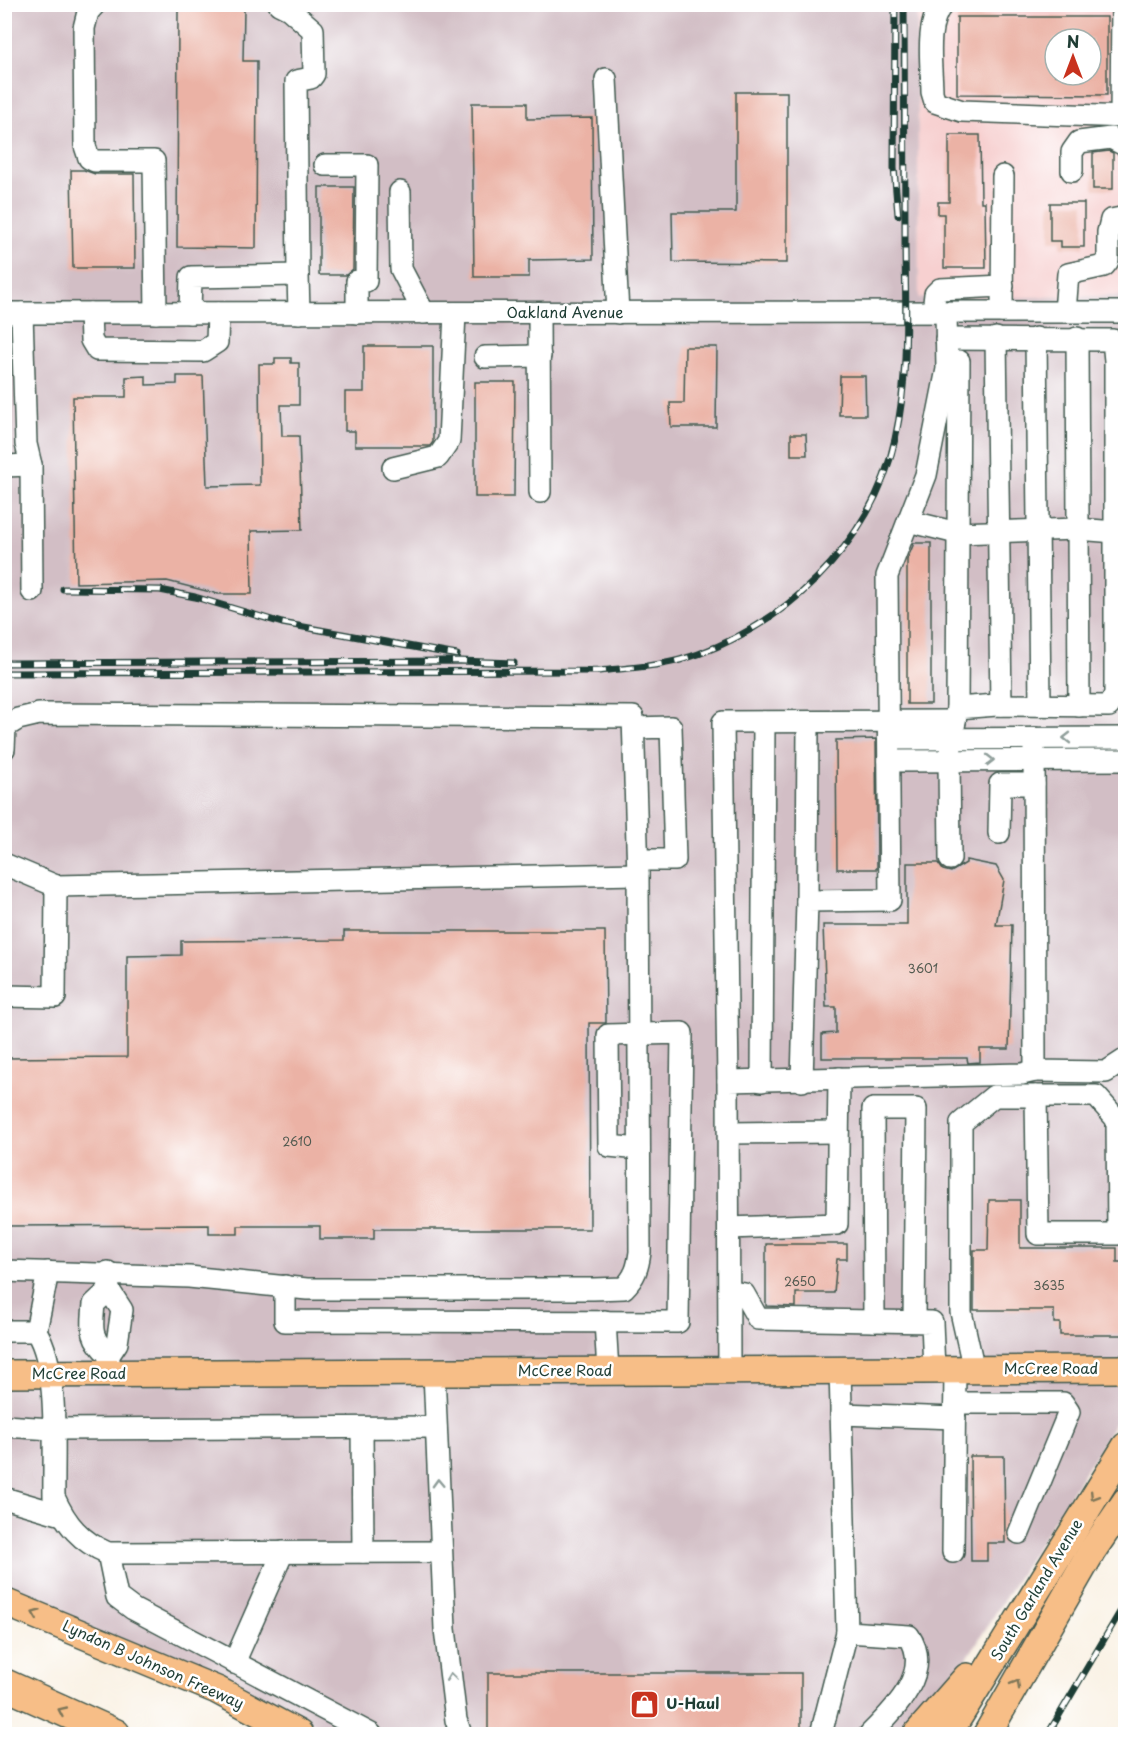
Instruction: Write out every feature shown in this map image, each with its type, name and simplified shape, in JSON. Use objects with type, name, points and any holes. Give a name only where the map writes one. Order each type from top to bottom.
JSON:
[{"type":"highway","points":[[4,1684],[116,1734]]},
{"type":"main road","name":"McCree Road","points":[[4,1374],[51,1374],[109,1364],[434,1372],[1125,1369]]},
{"type":"main road","points":[[1088,1369],[1125,1388]]},
{"type":"main road","name":"South Garland Avenue","points":[[948,1734],[1125,1446]]},
{"type":"main road","name":"South Garland Avenue","points":[[987,1734],[1092,1551],[1125,1501]]},
{"type":"main road","points":[[1092,1551],[1107,1546],[1125,1527]]},
{"type":"main road","points":[[917,1734],[947,1702],[1033,1594]]},
{"type":"main road","name":"Lyndon B Johnson Freeway","points":[[4,1602],[217,1690],[299,1734]]},
{"type":"street","points":[[95,4],[88,12],[84,28],[85,146],[89,158],[95,161],[154,161],[156,313]]},
{"type":"street","points":[[279,4],[298,15],[313,30],[314,74],[311,78],[296,81],[299,313]]},
{"type":"street","points":[[943,4],[939,9],[932,33],[932,92],[935,102],[962,111],[1123,117],[1122,4]]},
{"type":"street","points":[[606,79],[618,313]]},
{"type":"street","points":[[1072,171],[1072,152],[1079,142],[1111,138],[1125,146]]},
{"type":"street","points":[[325,165],[367,165],[366,280],[357,280],[357,313]]},
{"type":"street","points":[[1002,312],[1003,176]]},
{"type":"street","points":[[400,192],[401,268],[424,313]]},
{"type":"street","points":[[1065,312],[1068,274],[1104,266],[1108,261],[1108,232],[1111,220],[1125,217]]},
{"type":"street","points":[[190,313],[191,278],[298,275]]},
{"type":"street","points":[[950,859],[949,760],[955,723],[957,533],[953,339],[940,312],[935,294],[940,288],[1003,286]]},
{"type":"street","name":"Oakland Avenue","points":[[13,313],[1125,312]]},
{"type":"street","points":[[13,313],[26,444],[31,465],[32,591]]},
{"type":"street","points":[[90,313],[91,340],[97,350],[203,351],[217,342],[218,313]]},
{"type":"street","points":[[393,468],[438,457],[449,441],[455,313]]},
{"type":"street","points":[[539,313],[540,492]]},
{"type":"street","points":[[1077,338],[1079,706]]},
{"type":"street","points":[[729,1371],[729,1133],[723,722],[808,722],[889,730],[955,723],[1001,705],[1109,706],[1115,694],[1113,340],[953,339]]},
{"type":"street","points":[[807,901],[890,900],[887,576],[926,475],[953,339]]},
{"type":"street","points":[[996,339],[1001,705]]},
{"type":"street","points":[[1036,339],[1040,705]]},
{"type":"street","points":[[485,357],[540,356]]},
{"type":"street","points":[[4,466],[31,465]]},
{"type":"street","points":[[908,521],[957,533],[1078,529],[1115,532]]},
{"type":"street","points":[[4,749],[5,727],[18,719],[39,714],[633,717],[638,867],[640,1252],[638,1268],[624,1288],[307,1289],[189,1276],[109,1281],[48,1272],[4,1271]]},
{"type":"street","points":[[762,1081],[764,722]]},
{"type":"street","points":[[802,1081],[807,901],[808,722]]},
{"type":"street","points":[[955,723],[1034,738],[1125,738]]},
{"type":"street","points":[[4,864],[56,886],[638,867],[675,860],[671,727],[634,728]]},
{"type":"street","points":[[1034,738],[1035,1071]]},
{"type":"street","points":[[889,761],[1125,760]]},
{"type":"street","points":[[999,833],[1000,784],[1034,784]]},
{"type":"street","points":[[4,996],[55,997],[56,886]]},
{"type":"street","points":[[285,1286],[285,1321],[678,1322],[682,1033],[638,1032],[608,1035],[609,1146],[639,1149]]},
{"type":"street","points":[[728,1081],[1022,1074],[1035,1071],[1106,1072],[1125,1059]]},
{"type":"street","points":[[729,1228],[837,1224],[839,1078]]},
{"type":"street","points":[[954,1552],[955,1370],[961,1312],[961,1123],[994,1096],[1036,1096],[1096,1096],[1121,1125],[1122,1235],[1038,1234],[1036,1096]]},
{"type":"street","points":[[874,1321],[873,1109],[916,1109],[915,1321]]},
{"type":"street","points":[[729,1133],[838,1132]]},
{"type":"street","points":[[48,1272],[36,1332],[43,1342],[51,1374],[54,1497],[62,1515],[88,1545],[108,1553],[441,1552]]},
{"type":"street","points":[[109,1281],[94,1304],[92,1329],[96,1344],[109,1364]]},
{"type":"street","points":[[729,1292],[744,1294],[758,1318],[932,1322],[955,1370]]},
{"type":"street","points":[[605,1321],[608,1371]]},
{"type":"street","points":[[4,1331],[36,1332]]},
{"type":"street","points":[[821,1734],[847,1632],[840,1370]]},
{"type":"street","points":[[434,1372],[445,1629],[456,1720],[453,1733]]},
{"type":"street","points":[[841,1414],[1063,1403],[1069,1412],[1019,1533]]},
{"type":"street","points":[[4,1426],[52,1429],[436,1427]]},
{"type":"street","points":[[362,1428],[363,1552]]},
{"type":"street","points":[[4,1498],[62,1515]]},
{"type":"street","points":[[234,1663],[282,1552]]},
{"type":"street","points":[[108,1553],[117,1597],[133,1609],[371,1734]]},
{"type":"street","points":[[847,1632],[909,1636],[915,1645],[918,1665],[914,1682],[870,1734]]},
{"type":"shaded area","points":[[4,5],[917,5],[919,298],[1125,296],[1125,1407],[926,1724],[910,1734],[340,1734],[5,1601]]},
{"type":"shaded area","points":[[917,5],[1125,5],[1125,296],[919,298]]},
{"type":"building","points":[[178,9],[244,9],[243,61],[257,61],[256,248],[177,247]]},
{"type":"building","points":[[957,17],[1107,17],[1107,95],[957,94]]},
{"type":"building","points":[[736,92],[787,92],[787,263],[673,262],[672,212],[736,212]]},
{"type":"building","points":[[472,103],[527,103],[527,119],[592,118],[593,259],[529,260],[529,277],[474,277]]},
{"type":"building","points":[[949,135],[980,135],[981,202],[985,202],[986,268],[944,268],[944,214],[938,214],[938,202],[949,202]]},
{"type":"building","points":[[1109,151],[1113,153],[1113,189],[1093,189],[1093,153]]},
{"type":"building","points":[[71,170],[84,170],[95,174],[134,174],[135,268],[73,268]]},
{"type":"building","points":[[319,187],[354,187],[353,269],[346,275],[319,275]]},
{"type":"building","points":[[1050,203],[1084,203],[1084,247],[1061,247],[1061,241],[1050,241]]},
{"type":"building","points":[[364,346],[433,346],[433,442],[430,446],[355,446],[355,431],[345,431],[345,392],[364,392]]},
{"type":"building","points":[[685,347],[717,347],[716,427],[671,427],[670,403],[684,403]]},
{"type":"building","points":[[275,358],[291,358],[291,363],[299,363],[299,405],[281,405],[282,436],[299,436],[302,530],[251,531],[252,594],[218,594],[167,581],[76,583],[73,397],[126,397],[126,377],[146,376],[146,385],[177,384],[177,376],[203,376],[207,486],[260,485],[259,364],[275,364]]},
{"type":"building","points":[[840,376],[865,376],[866,415],[839,415]]},
{"type":"building","points":[[475,382],[515,382],[514,497],[475,497]]},
{"type":"building","points":[[791,434],[806,434],[807,455],[791,455]]},
{"type":"building","points":[[914,543],[931,543],[931,704],[907,704],[907,560]]},
{"type":"building","points":[[876,739],[877,869],[837,869],[836,740]]},
{"type":"building","points":[[966,860],[996,866],[1004,880],[996,925],[1012,925],[1009,1049],[980,1049],[980,1062],[968,1063],[967,1058],[822,1058],[822,1034],[836,1033],[836,1007],[826,1007],[823,925],[907,925],[907,863],[938,863],[943,870],[951,872],[966,863]]},
{"type":"building","points":[[344,931],[605,931],[606,1023],[589,1023],[590,1229],[374,1229],[374,1239],[320,1239],[320,1226],[238,1226],[238,1234],[209,1234],[209,1225],[4,1226],[4,1058],[127,1057],[127,956],[181,955],[181,941],[344,940]]},
{"type":"building","points":[[989,1200],[1020,1200],[1020,1248],[1117,1248],[1117,1262],[1125,1262],[1125,1335],[1060,1335],[1060,1323],[1054,1323],[1054,1310],[974,1310],[974,1250],[988,1250]]},
{"type":"building","points":[[766,1244],[847,1244],[847,1259],[837,1259],[834,1293],[796,1293],[796,1307],[766,1306]]},
{"type":"building","points":[[970,1456],[1004,1456],[1005,1543],[987,1543],[987,1561],[971,1561]]},
{"type":"building","name":"U-Haul","points":[[488,1673],[801,1673],[801,1734],[488,1734]]},
{"type":"railway","points":[[895,4],[894,168],[898,215]]},
{"type":"railway","points":[[4,673],[599,671],[650,666],[680,660],[717,646],[753,628],[787,605],[817,578],[844,547],[866,514],[884,477],[900,414],[906,338],[904,4]]},
{"type":"railway","points":[[63,589],[160,590],[195,597],[282,623],[457,655]]},
{"type":"railway","points":[[4,663],[460,661],[514,663]]},
{"type":"railway","points":[[1048,1734],[1126,1602]]},
{"type":"place","name":"U-Haul","points":[[645,1704]]}]
